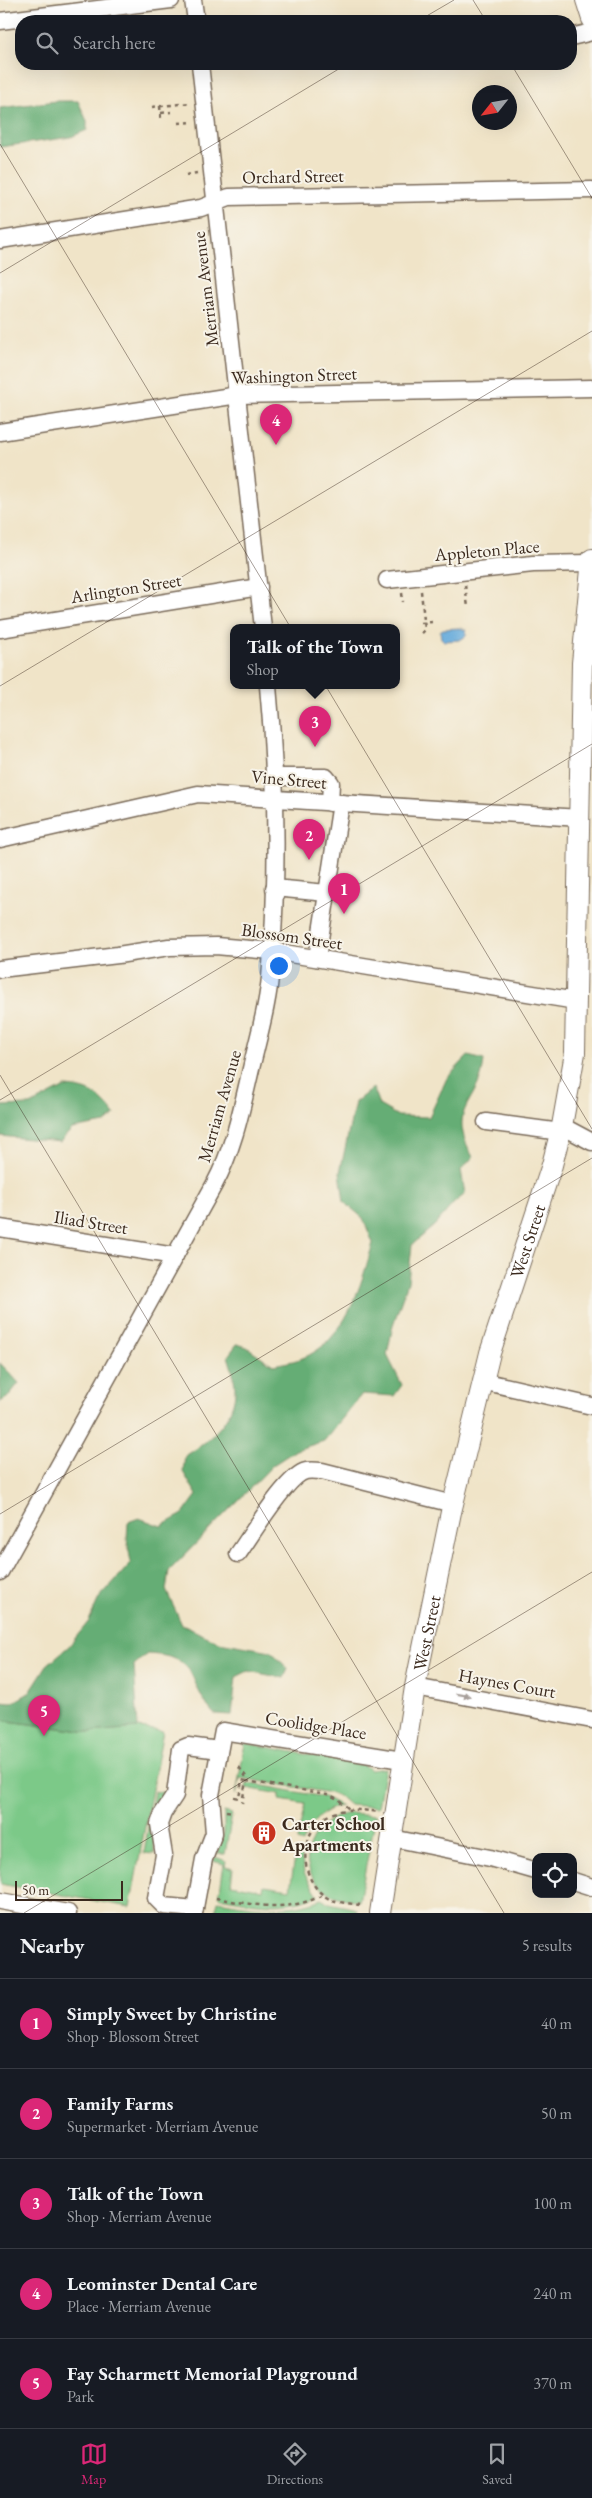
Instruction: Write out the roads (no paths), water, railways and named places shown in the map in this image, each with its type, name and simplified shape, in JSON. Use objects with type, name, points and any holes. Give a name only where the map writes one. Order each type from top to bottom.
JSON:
[{"type":"main road","points":[[586,0],[592,18]]},
{"type":"main road","name":"West Street","points":[[380,1913],[402,1760],[415,1687],[453,1504],[482,1381],[552,1165],[561,1129],[575,1053],[576,1002],[585,909],[580,818],[582,663],[592,561]]},
{"type":"street","points":[[43,15],[172,0]]},
{"type":"street","points":[[194,0],[195,15]]},
{"type":"street","points":[[0,20],[15,18]]},
{"type":"street","points":[[577,36],[592,32]]},
{"type":"street","name":"Merriam Avenue","points":[[201,70],[263,624]]},
{"type":"street","name":"Orchard Street","points":[[0,240],[201,208],[229,197],[592,190]]},
{"type":"street","name":"Washington Street","points":[[0,432],[238,396],[592,388]]},
{"type":"street","name":"Appleton Place","points":[[388,580],[533,564],[592,561]]},
{"type":"street","name":"Arlington Street","points":[[0,629],[259,587]]},
{"type":"street","name":"Merriam Avenue","points":[[0,1572],[176,1256],[223,1168],[236,1131],[262,1024],[271,967],[277,799],[268,689]]},
{"type":"street","points":[[275,777],[328,778],[331,782],[336,803],[327,893],[317,958]]},
{"type":"street","name":"Vine Street","points":[[0,839],[198,794],[231,794],[277,799],[580,818]]},
{"type":"street","points":[[274,888],[327,893]]},
{"type":"street","name":"Blossom Street","points":[[0,969],[118,956],[169,947],[216,946],[272,951],[576,1002]]},
{"type":"street","points":[[486,1122],[561,1129],[592,1142]]},
{"type":"street","name":"Iliad Street","points":[[0,1228],[176,1256]]},
{"type":"street","points":[[482,1381],[592,1406]]},
{"type":"street","points":[[238,1554],[281,1492],[292,1480],[306,1471],[322,1471],[453,1504]]},
{"type":"street","name":"Haynes Court","points":[[415,1687],[592,1720]]},
{"type":"street","name":"Coolidge Place","points":[[219,1750],[222,1731],[402,1760]]},
{"type":"street","points":[[188,1746],[219,1750],[211,1795],[214,1833],[204,1859],[194,1911],[164,1906],[156,1898],[164,1855],[159,1824],[163,1813],[174,1795],[181,1749],[188,1746]]},
{"type":"street","points":[[392,1838],[490,1858],[532,1870]]},
{"type":"street","points":[[577,1883],[592,1887]]},
{"type":"street","points":[[0,1900],[68,1913]]},
{"type":"water","points":[[460,628],[466,630],[466,636],[460,640],[444,641],[441,638],[440,631],[443,629]]},
{"type":"place","name":"Leominster Dental Care","points":[[276,445]]},
{"type":"place","name":"Talk of the Town","points":[[315,747]]},
{"type":"place","name":"Family Farms","points":[[309,860]]},
{"type":"place","name":"Simply Sweet by Christine","points":[[344,914]]},
{"type":"place","name":"Fay Scharmett Memorial Playground","points":[[44,1736]]},
{"type":"place","name":"Carter School Apartments","points":[[264,1833]]}]
